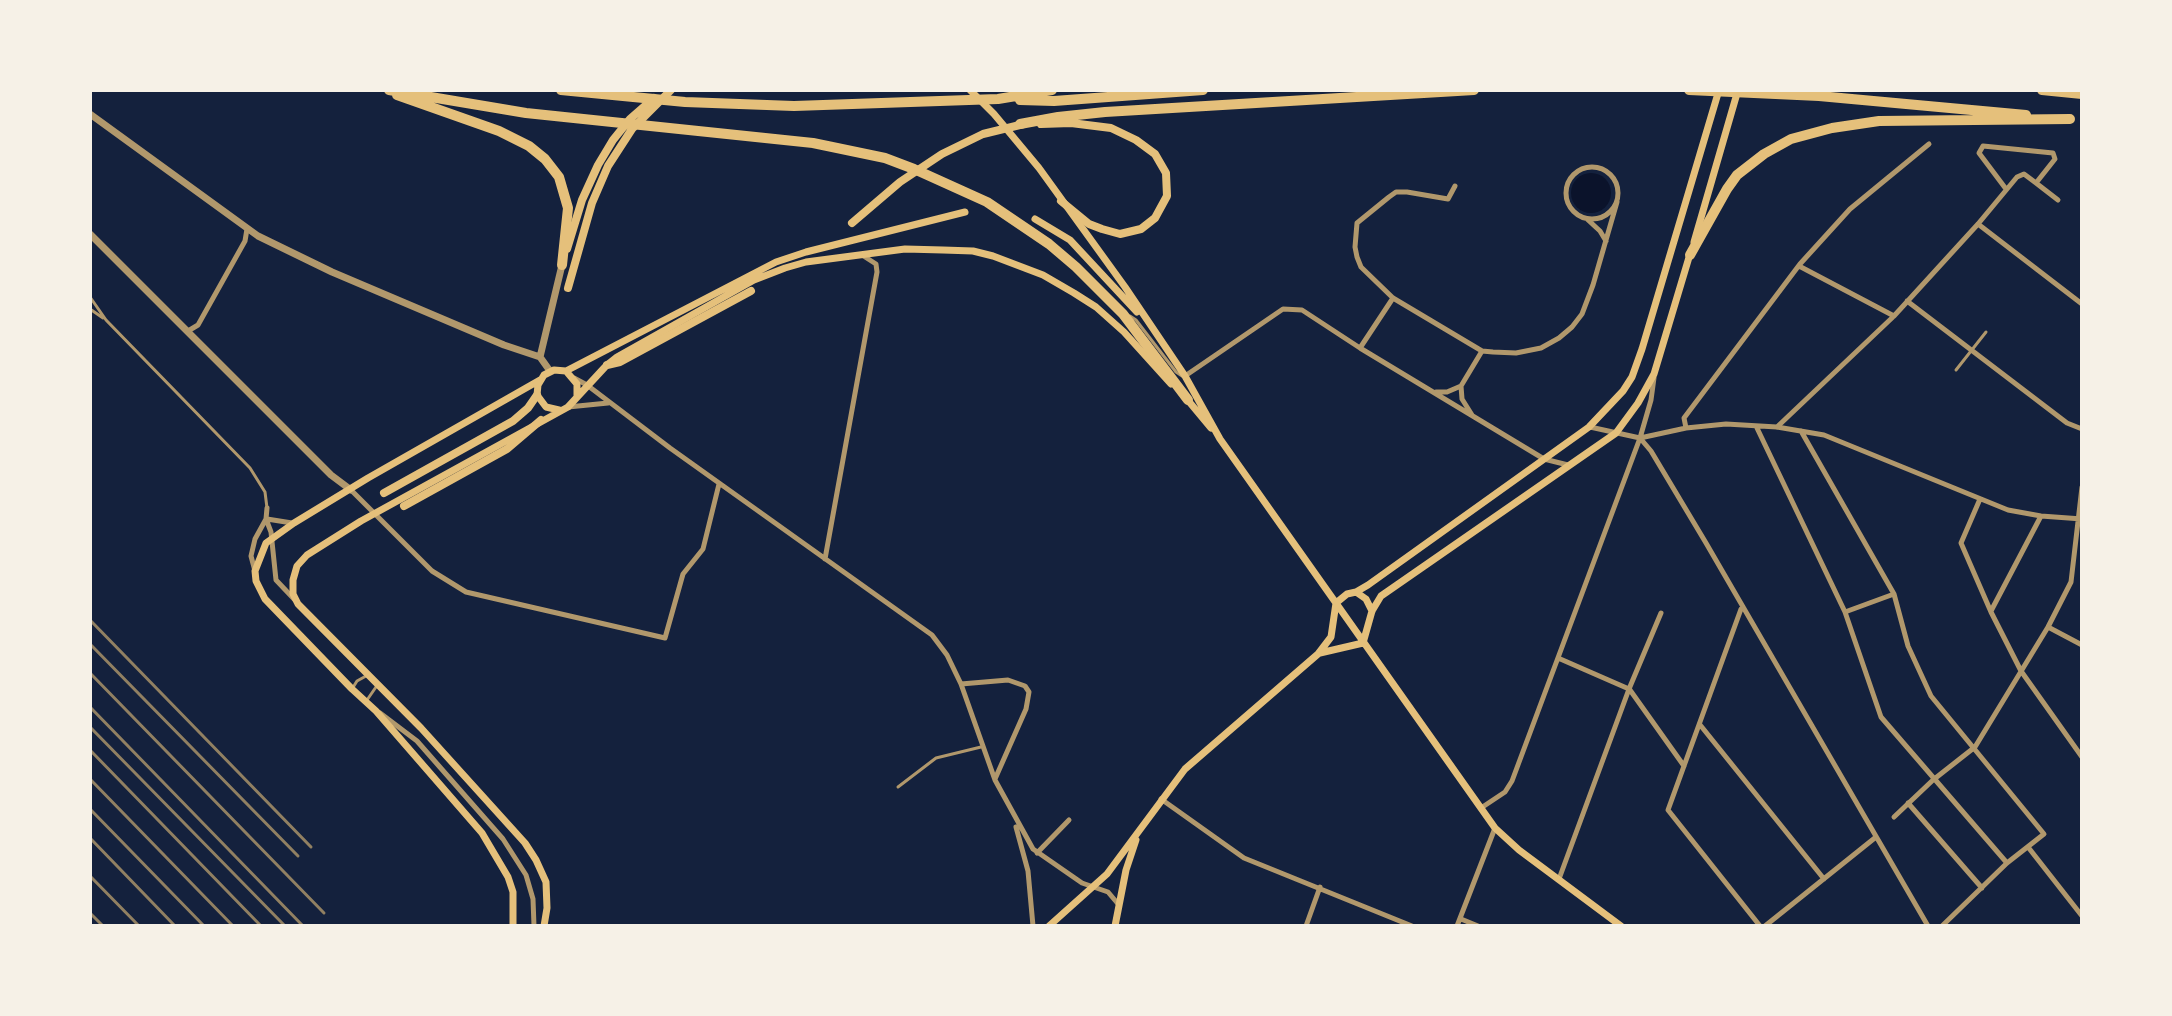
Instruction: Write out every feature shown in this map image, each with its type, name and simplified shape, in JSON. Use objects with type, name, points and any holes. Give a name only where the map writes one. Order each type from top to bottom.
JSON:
[{"type":"highway","points":[[389,90],[526,113],[813,143],[885,158],[987,202],[1049,244],[1123,314],[1188,400]]},
{"type":"highway","points":[[389,90],[409,101],[499,131],[529,146],[545,159],[559,177],[568,208],[562,265]]},
{"type":"highway","points":[[561,90],[739,105],[998,99],[1054,101],[1203,90]]},
{"type":"highway","points":[[998,99],[1052,90]]},
{"type":"highway","points":[[1020,124],[1105,112],[1474,90]]},
{"type":"highway","points":[[1689,90],[1833,97],[2082,121]]},
{"type":"highway","points":[[2042,90],[2082,94]]},
{"type":"highway","points":[[1690,255],[1737,175],[1764,154],[1791,139],[1832,128],[1879,121],[2070,119]]},
{"type":"main road","points":[[562,265],[582,200],[598,165],[630,119],[669,90]]},
{"type":"main road","points":[[568,288],[592,203],[608,166],[632,129],[669,90]]},
{"type":"main road","points":[[970,90],[1039,168],[1125,287],[1185,376],[1220,439]]},
{"type":"main road","points":[[1049,926],[1095,887],[1185,769],[1318,654],[1331,637],[1336,603],[1589,427],[1623,391],[1638,362],[1719,90]]},
{"type":"main road","points":[[1363,643],[1372,611],[1381,596],[1616,433],[1638,403],[1654,374],[1738,90]]},
{"type":"main road","points":[[854,225],[913,173],[983,134],[1020,124],[1071,123],[1111,128],[1155,154],[1166,173],[1167,196],[1155,218],[1141,229],[1120,234],[1102,229],[1089,224],[1061,201]]},
{"type":"main road","points":[[513,926],[513,892],[502,863],[482,833],[376,711],[265,599],[256,581],[255,571],[261,551],[272,538],[294,523],[540,380],[550,371],[566,371],[612,350],[776,262],[965,212]]},
{"type":"main road","points":[[1035,219],[1070,240],[1154,332]]},
{"type":"main road","points":[[544,926],[546,882],[536,860],[513,829],[431,739],[295,600],[293,580],[301,560],[375,512],[568,407],[617,357],[754,280],[806,262],[905,249],[973,251],[1043,275],[1096,307],[1124,332],[1220,439],[1495,828],[1621,926]]},
{"type":"main road","points":[[606,366],[620,362],[751,291]]},
{"type":"main road","points":[[566,371],[574,378],[578,391],[576,398]]},
{"type":"main road","points":[[384,493],[513,421],[537,395],[540,380]]},
{"type":"main road","points":[[537,395],[546,407],[559,410]]},
{"type":"main road","points":[[404,506],[507,449],[541,420]]},
{"type":"main road","points":[[1356,592],[1366,599],[1372,611]]},
{"type":"main road","points":[[1331,637],[1338,648]]},
{"type":"main road","points":[[1318,654],[1363,643]]},
{"type":"main road","points":[[1115,926],[1126,870],[1138,834]]},
{"type":"street","points":[[90,114],[247,229],[332,272],[504,345],[540,357],[550,371]]},
{"type":"street","points":[[1686,428],[1684,418],[1799,265],[1850,209],[1929,144]]},
{"type":"street","points":[[2006,189],[1979,153],[1983,146],[2053,153],[2055,159],[2036,183]]},
{"type":"street","points":[[1455,186],[1448,199],[1396,192],[1357,223],[1355,247],[1361,267],[1393,298],[1482,351],[1528,352],[1559,338],[1582,314],[1606,242],[1617,202],[1618,185],[1608,171],[1600,167],[1583,168],[1570,178],[1566,195],[1572,210],[1600,231],[1606,242]]},
{"type":"street","points":[[1777,427],[1894,316],[2017,177],[2024,174],[2058,200]]},
{"type":"street","points":[[1587,219],[1605,216],[1617,202]]},
{"type":"street","points":[[1978,224],[2082,304]]},
{"type":"street","points":[[188,331],[198,325],[245,241],[247,229]]},
{"type":"street","points":[[90,234],[331,475],[375,512],[432,571],[466,592],[665,638],[683,574],[703,549],[719,484]]},
{"type":"street","points":[[825,559],[877,272],[876,264],[861,254]]},
{"type":"street","points":[[540,357],[562,265]]},
{"type":"street","points":[[1799,265],[1894,316]]},
{"type":"street","points":[[1360,348],[1393,298]]},
{"type":"street","points":[[1907,301],[2067,423],[2082,429]]},
{"type":"street","points":[[1185,376],[1283,309],[1302,310],[1544,459],[1569,465]]},
{"type":"street","points":[[1472,416],[1462,399],[1461,386],[1482,351]]},
{"type":"street","points":[[1480,809],[1505,792],[1512,781],[1640,438],[1651,400],[1654,374]]},
{"type":"street","points":[[574,378],[932,635],[947,655],[961,684],[995,780],[1037,853],[1079,882],[1108,892],[1119,905]]},
{"type":"street","points":[[1432,392],[1447,392],[1461,386]]},
{"type":"street","points":[[568,407],[609,403]]},
{"type":"street","points":[[1589,427],[1640,438],[1686,428],[1726,424],[1801,431],[1840,439],[2008,510],[2081,518]]},
{"type":"street","points":[[1757,428],[1845,612],[1881,717],[2007,863]]},
{"type":"street","points":[[1801,431],[1894,594],[1908,646],[1931,696],[2044,834],[2007,863],[1942,926]]},
{"type":"street","points":[[1640,438],[1651,451],[1928,926]]},
{"type":"street","points":[[1894,817],[1933,780],[1975,747],[2048,627],[2071,582],[2081,518],[2082,487]]},
{"type":"street","points":[[1980,499],[1961,543],[2021,671],[2080,754]]},
{"type":"street","points":[[255,571],[251,556],[255,539],[266,519],[267,508]]},
{"type":"street","points":[[1991,612],[2041,516]]},
{"type":"street","points":[[266,519],[294,523]]},
{"type":"street","points":[[266,519],[270,525],[276,580],[295,600]]},
{"type":"street","points":[[1845,612],[1894,594]]},
{"type":"street","points":[[1741,608],[1668,810],[1763,926],[1876,837]]},
{"type":"street","points":[[1559,879],[1629,689],[1661,613]]},
{"type":"street","points":[[2048,627],[2082,645]]},
{"type":"street","points":[[1558,658],[1629,689],[1684,766]]},
{"type":"street","points":[[961,684],[1008,680],[1025,686],[1029,692],[1026,709],[995,780]]},
{"type":"street","points":[[376,711],[417,741],[503,839],[526,875],[533,899],[534,926]]},
{"type":"street","points":[[1700,725],[1824,879]]},
{"type":"street","points":[[2080,754],[2082,744]]},
{"type":"street","points":[[1161,799],[1244,858],[1412,926]]},
{"type":"street","points":[[1908,803],[1982,888]]},
{"type":"street","points":[[1012,814],[1028,871],[1033,926]]},
{"type":"street","points":[[1037,853],[1069,820]]},
{"type":"street","points":[[1457,926],[1495,828]]},
{"type":"street","points":[[2028,847],[2082,916]]},
{"type":"street","points":[[1306,926],[1320,887]]},
{"type":"street","points":[[1460,919],[1478,926]]},
{"type":"lane","points":[[90,297],[106,320],[250,468],[265,492],[267,508]]},
{"type":"lane","points":[[90,309],[106,320]]},
{"type":"lane","points":[[1123,314],[1136,320],[1176,372],[1185,376]]},
{"type":"lane","points":[[1956,370],[1986,332]]},
{"type":"lane","points":[[352,689],[361,677],[373,679],[374,694],[363,700]]},
{"type":"lane","points":[[898,787],[936,758],[981,747]]},
{"type":"water","points":[[1591,173],[1605,179],[1611,193],[1605,207],[1591,213],[1577,207],[1571,193],[1577,179]]},
{"type":"railway","points":[[90,620],[311,847]]},
{"type":"railway","points":[[90,644],[298,856]]},
{"type":"railway","points":[[90,673],[324,913]]},
{"type":"railway","points":[[90,707],[303,926]]},
{"type":"railway","points":[[90,727],[285,926]]},
{"type":"railway","points":[[90,750],[261,926]]},
{"type":"railway","points":[[90,779],[233,926]]},
{"type":"railway","points":[[90,809],[204,926]]},
{"type":"railway","points":[[90,838],[175,926]]},
{"type":"railway","points":[[90,876],[139,926]]},
{"type":"railway","points":[[90,913],[103,926]]}]
